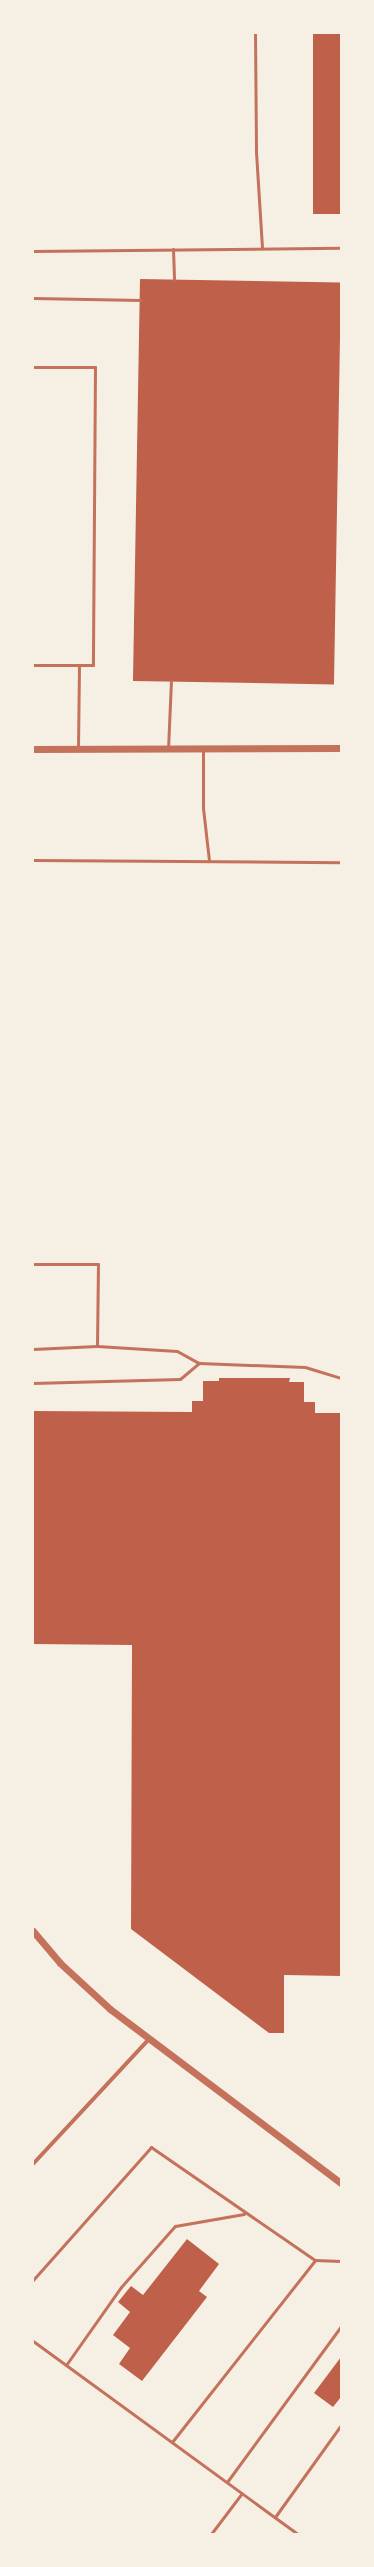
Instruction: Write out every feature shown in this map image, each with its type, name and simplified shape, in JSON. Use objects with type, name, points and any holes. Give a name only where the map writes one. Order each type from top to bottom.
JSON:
[{"type":"street","points":[[33,749],[341,748]]},
{"type":"street","points":[[33,1931],[84,1987],[149,2039],[341,2183]]},
{"type":"street","points":[[33,2164],[149,2039]]},
{"type":"lane","points":[[255,33],[256,152],[262,248]]},
{"type":"lane","points":[[33,251],[341,248]]},
{"type":"lane","points":[[173,249],[174,279]]},
{"type":"lane","points":[[33,298],[141,300]]},
{"type":"lane","points":[[33,367],[95,367],[93,665],[33,665]]},
{"type":"lane","points":[[78,748],[79,665]]},
{"type":"lane","points":[[168,749],[171,681]]},
{"type":"lane","points":[[204,748],[203,808],[209,861]]},
{"type":"lane","points":[[33,860],[341,862]]},
{"type":"lane","points":[[33,1264],[98,1264],[97,1346]]},
{"type":"lane","points":[[33,1349],[97,1346],[177,1351],[199,1363],[304,1367],[341,1378]]},
{"type":"lane","points":[[33,1383],[180,1380],[199,1363]]},
{"type":"lane","points":[[33,2280],[151,2147],[244,2214],[315,2260],[341,2261]]},
{"type":"lane","points":[[66,2365],[121,2287],[174,2226],[244,2214]]},
{"type":"lane","points":[[172,2442],[315,2260]]},
{"type":"lane","points":[[227,2482],[341,2326]]},
{"type":"lane","points":[[33,2341],[298,2534]]},
{"type":"lane","points":[[275,2517],[341,2425]]},
{"type":"lane","points":[[212,2534],[242,2493]]},
{"type":"building","points":[[313,33],[341,33],[341,214],[313,214]]},
{"type":"building","points":[[140,279],[341,283],[334,684],[133,681]]},
{"type":"building","points":[[219,1378],[290,1378],[289,1382],[304,1382],[304,1402],[315,1402],[315,1413],[341,1413],[341,1976],[284,1975],[284,2033],[269,2033],[131,1929],[132,1645],[33,1644],[33,1411],[192,1412],[192,1401],[203,1401],[203,1381],[219,1381]]},
{"type":"building","points":[[187,2239],[219,2264],[199,2291],[207,2297],[142,2381],[119,2364],[130,2348],[113,2335],[130,2312],[118,2302],[131,2286],[143,2295]]},
{"type":"building","points":[[341,2357],[341,2397],[333,2407],[314,2393]]}]
